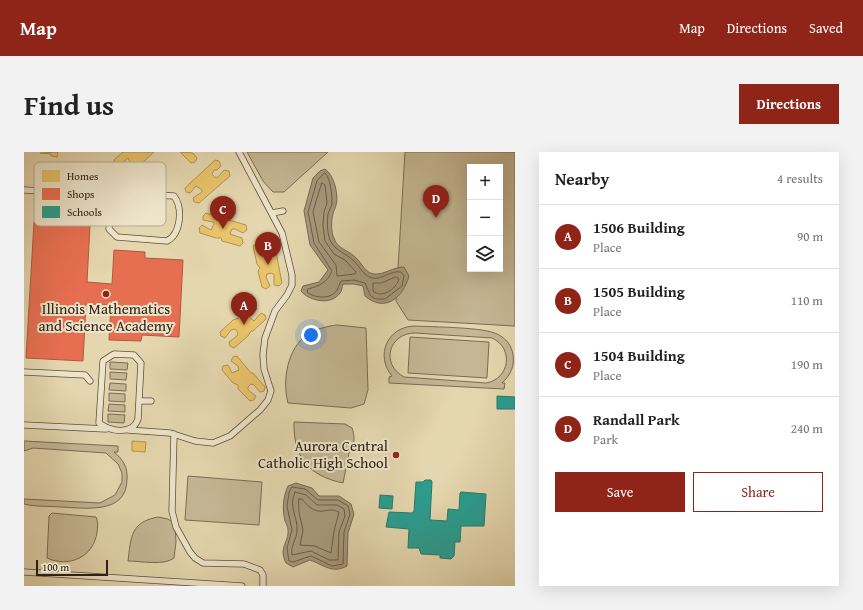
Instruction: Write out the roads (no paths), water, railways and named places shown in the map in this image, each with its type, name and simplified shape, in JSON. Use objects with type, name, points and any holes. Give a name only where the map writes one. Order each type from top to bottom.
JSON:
[{"type":"street","points":[[24,425],[128,430],[174,434],[204,443],[213,443],[223,440],[245,424],[268,400],[270,391],[264,369],[263,355],[265,338],[275,311],[287,295],[292,285],[292,275],[282,233],[239,152]]},
{"type":"street","points":[[24,190],[34,191]]},
{"type":"street","points":[[109,226],[109,229],[117,237],[167,241],[172,238],[177,231],[179,207],[174,196],[166,196]]},
{"type":"street","points":[[272,213],[283,211]]},
{"type":"street","points":[[109,429],[99,423],[103,361],[114,354],[134,355],[141,363],[139,401],[136,425],[128,430]]},
{"type":"street","points":[[24,372],[85,375],[90,381]]},
{"type":"street","points":[[139,401],[151,401]]},
{"type":"street","points":[[174,434],[172,511],[176,527],[190,552],[195,558],[203,563],[238,563],[252,566],[260,570],[263,575],[263,586]]},
{"type":"street","points":[[24,572],[242,586]]},
{"type":"water","points":[[325,169],[333,180],[337,196],[332,226],[333,236],[338,245],[353,255],[368,272],[378,274],[404,267],[409,276],[402,291],[392,301],[379,303],[372,301],[365,296],[363,286],[354,284],[343,284],[341,292],[336,297],[326,301],[320,301],[309,297],[301,291],[303,286],[319,282],[328,270],[310,245],[304,211],[313,178],[320,171]]},
{"type":"water","points":[[296,483],[312,488],[319,496],[339,496],[351,504],[354,514],[348,533],[347,566],[332,569],[310,560],[293,567],[286,563],[283,553],[288,534],[284,517],[285,494],[288,486]]},
{"type":"place","name":"Randall Park","points":[[436,218]]},
{"type":"place","name":"1504 Building","points":[[223,229]]},
{"type":"place","name":"1505 Building","points":[[268,265]]},
{"type":"place","name":"Illinois Mathematics and Science Academy","points":[[106,294]]},
{"type":"place","name":"1506 Building","points":[[244,325]]},
{"type":"place","name":"Aurora Central Catholic High School","points":[[396,455]]}]
